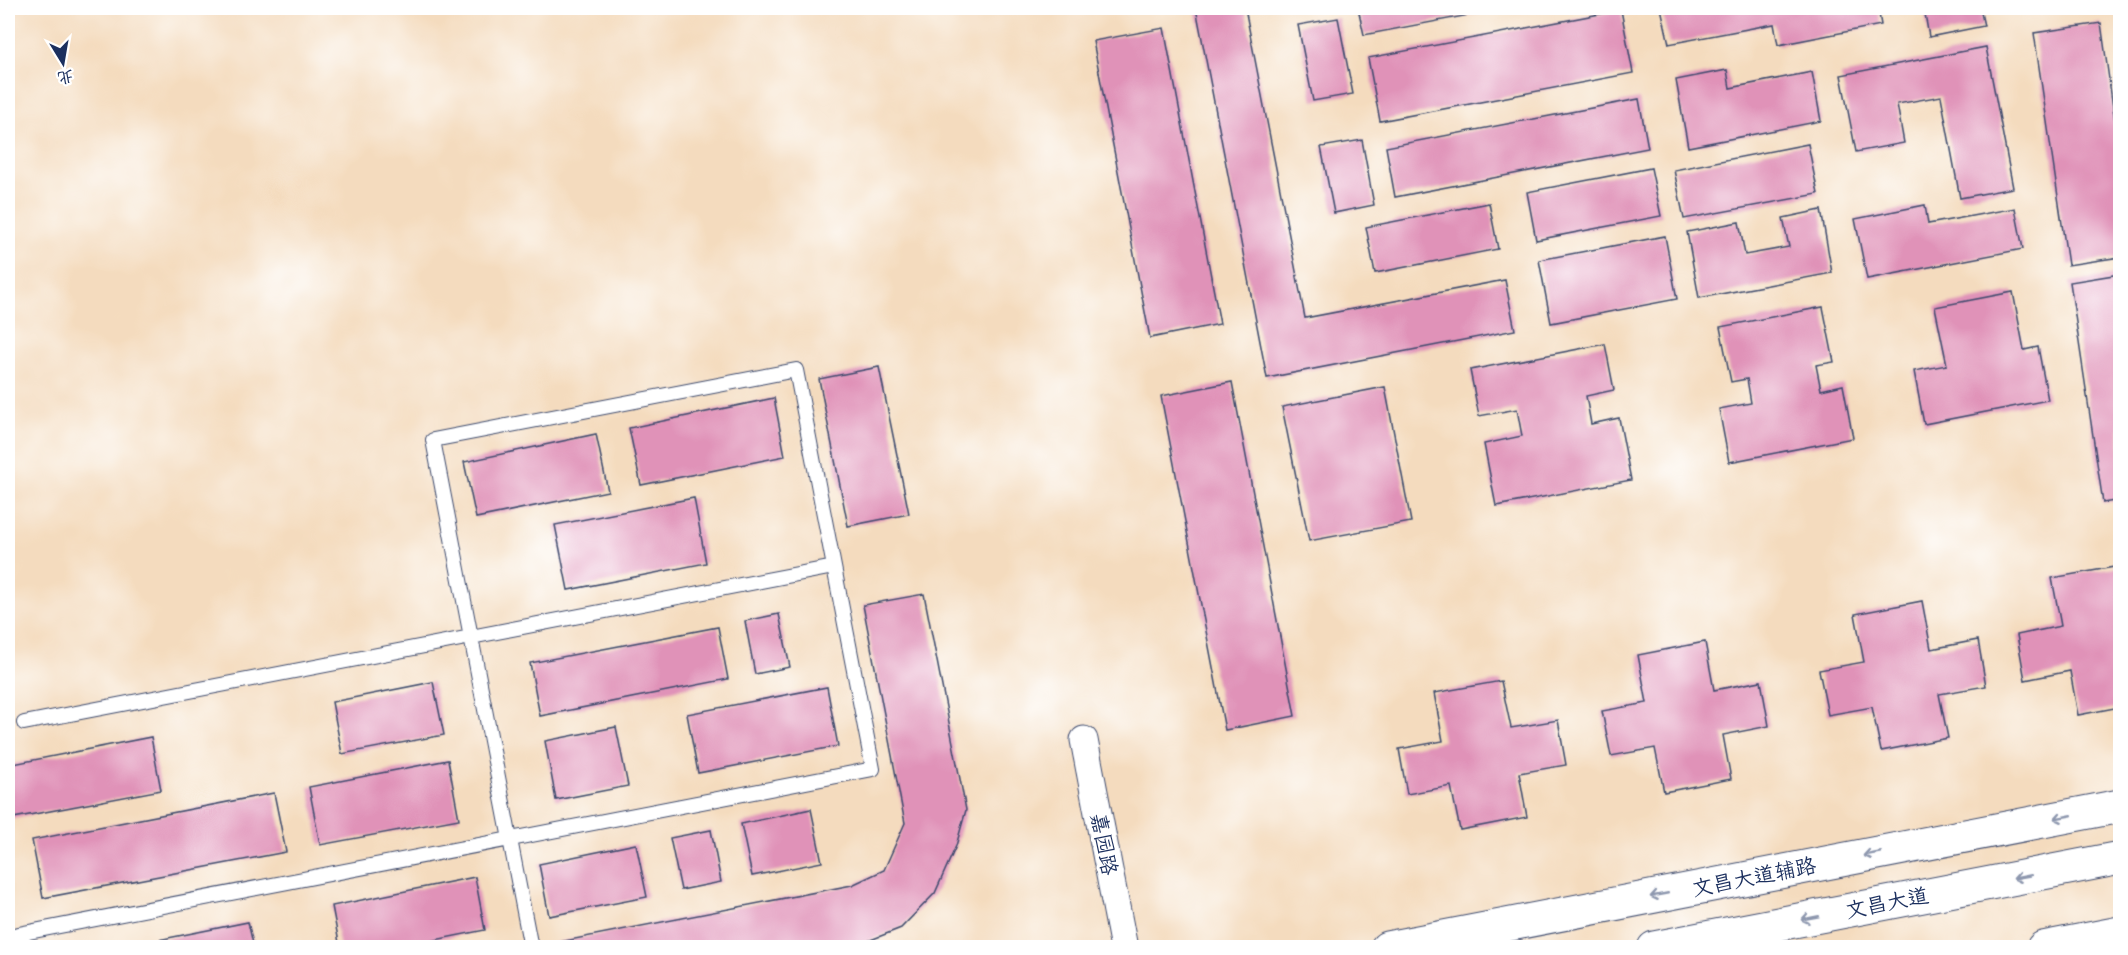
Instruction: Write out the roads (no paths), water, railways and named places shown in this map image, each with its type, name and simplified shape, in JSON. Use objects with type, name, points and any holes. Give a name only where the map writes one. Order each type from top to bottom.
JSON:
[{"type":"street","name":"嘉园路","points":[[1084,740],[1124,948]]},
{"type":"street","name":"文昌大道辅路","points":[[1387,948],[2121,806]]},
{"type":"street","name":"文昌大道","points":[[1654,948],[2121,858]]},
{"type":"street","points":[[2043,948],[2121,933]]},
{"type":"lane","points":[[8,936],[510,839],[873,769],[796,370],[433,440],[470,637],[510,839],[531,948]]},
{"type":"lane","points":[[24,723],[834,567]]}]
